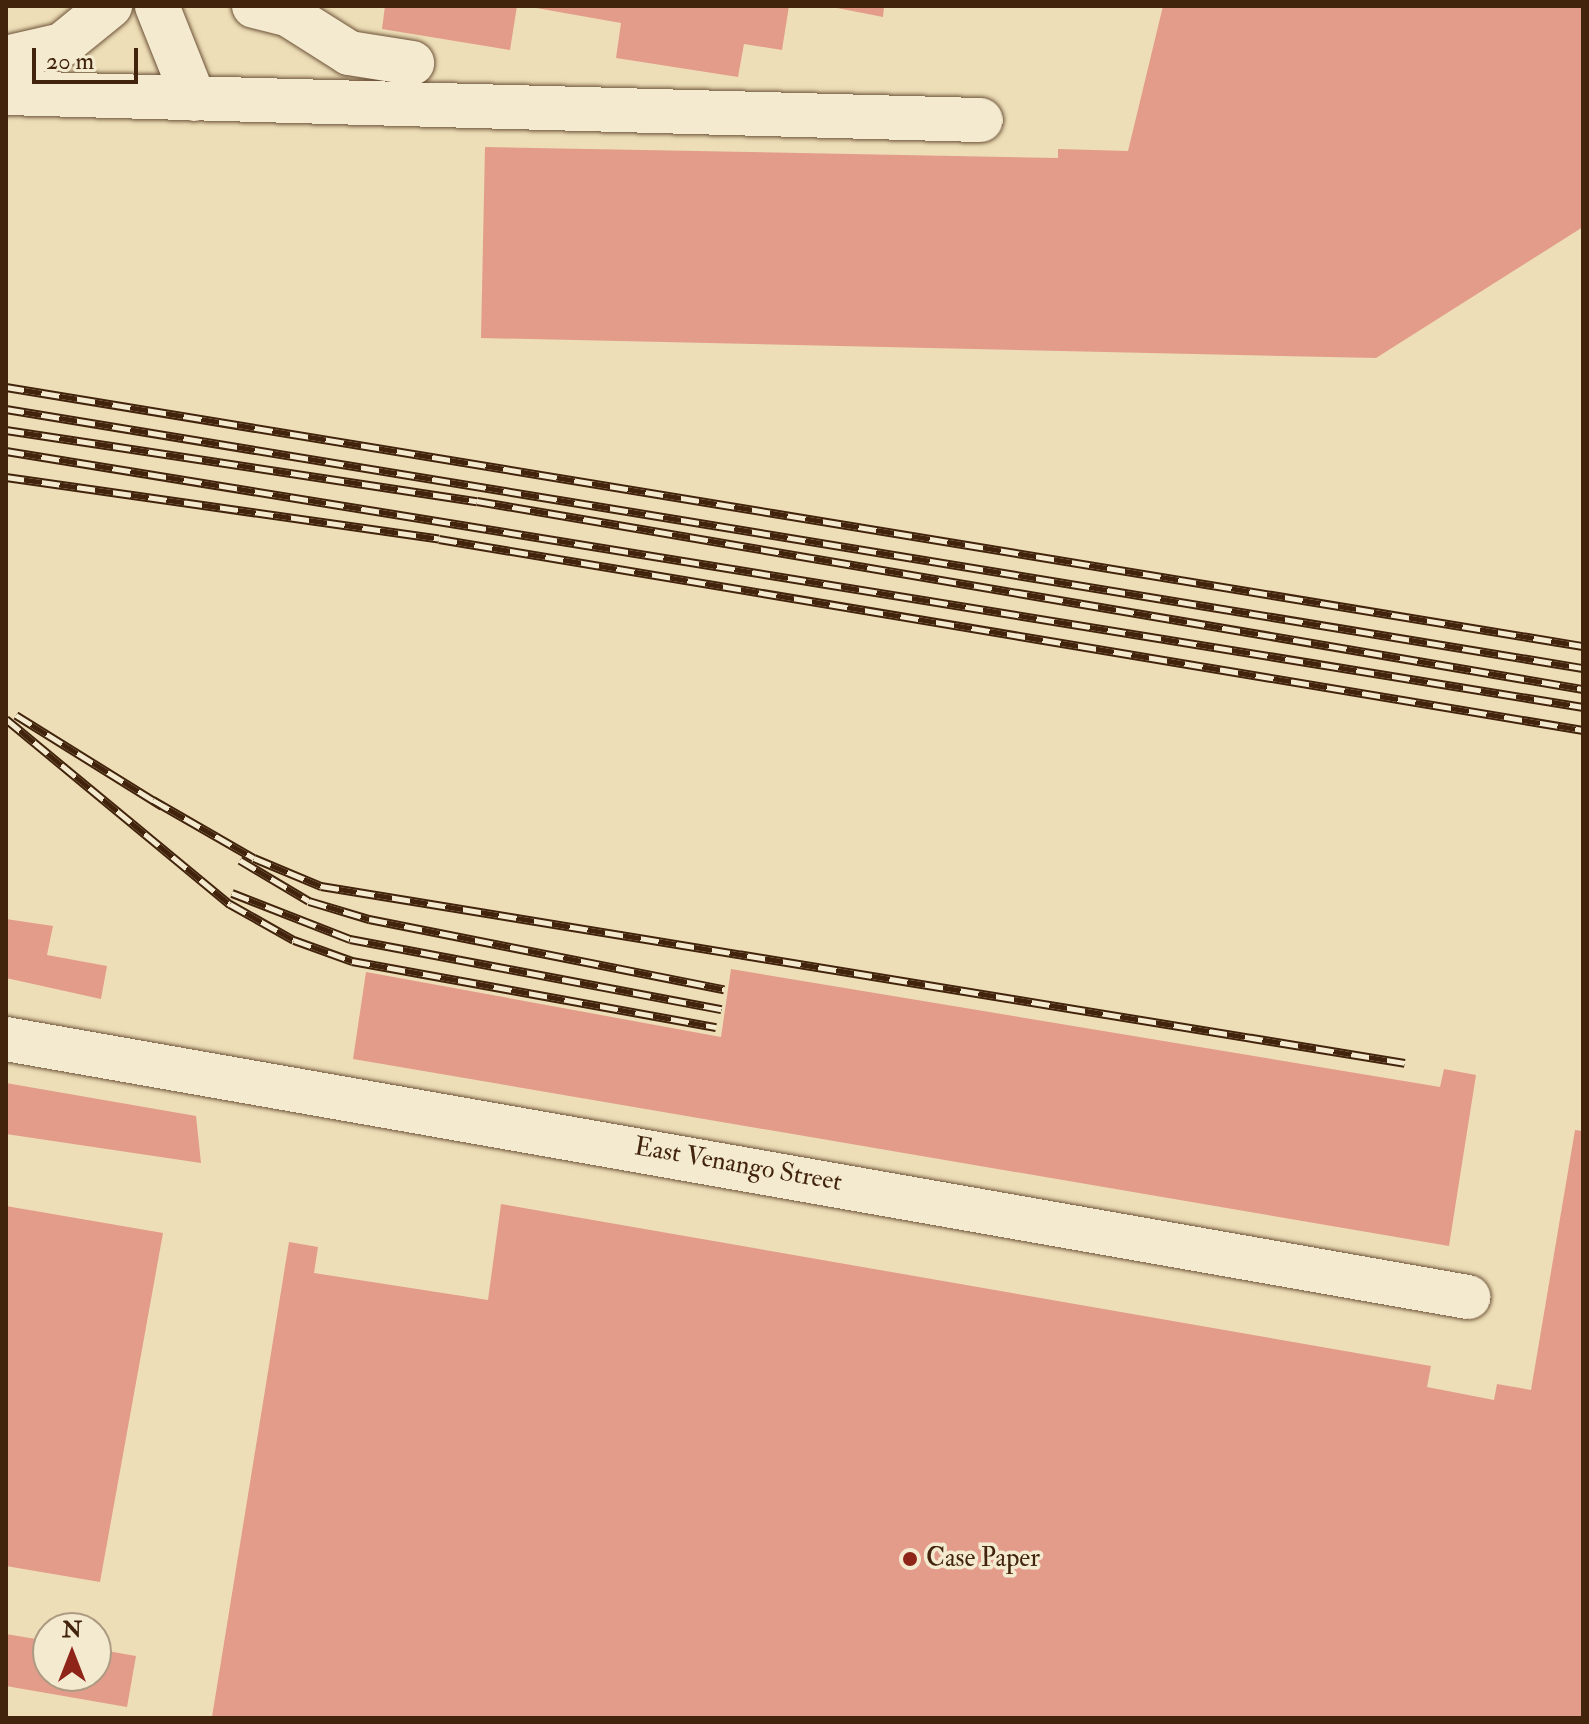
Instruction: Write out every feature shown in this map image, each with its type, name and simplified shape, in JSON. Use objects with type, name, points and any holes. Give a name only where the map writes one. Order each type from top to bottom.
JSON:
[{"type":"street","points":[[6,58],[62,45],[110,6]]},
{"type":"street","points":[[157,6],[194,99]]},
{"type":"street","points":[[254,6],[289,15],[349,53],[412,63]]},
{"type":"street","points":[[6,93],[981,120]]},
{"type":"street","name":"East Venango Street","points":[[6,1039],[1468,1297]]},
{"type":"building","points":[[385,6],[517,6],[510,50],[382,29]]},
{"type":"building","points":[[525,6],[789,6],[782,50],[744,44],[738,77],[616,58],[621,23]]},
{"type":"building","points":[[827,6],[884,6],[883,17]]},
{"type":"building","points":[[1163,6],[1583,6],[1583,227],[1376,358],[481,338],[485,147],[1058,158],[1058,149],[1128,151]]},
{"type":"building","points":[[6,919],[53,926],[47,955],[107,966],[101,999],[6,978]]},
{"type":"building","points":[[731,969],[1440,1087],[1444,1069],[1476,1075],[1449,1246],[353,1059],[366,972],[721,1037]]},
{"type":"building","points":[[6,1083],[196,1116],[201,1163],[6,1134]]},
{"type":"building","name":"Case Paper","points":[[1575,1130],[1583,1131],[1583,1718],[212,1717],[289,1242],[318,1247],[314,1273],[488,1300],[501,1204],[1431,1366],[1427,1387],[1494,1400],[1497,1384],[1531,1390]]},
{"type":"building","points":[[6,1206],[163,1233],[100,1582],[6,1566]]},
{"type":"building","points":[[6,1634],[32,1638],[32,1691],[6,1686]]},
{"type":"building","points":[[112,1652],[136,1656],[127,1707],[41,1692],[112,1692]]},
{"type":"railway","points":[[6,387],[1583,646]]},
{"type":"railway","points":[[6,409],[1583,668]]},
{"type":"railway","points":[[6,430],[477,501],[1583,689]]},
{"type":"railway","points":[[6,451],[1583,707]]},
{"type":"railway","points":[[6,477],[439,539],[1583,730]]},
{"type":"railway","points":[[16,715],[162,806]]},
{"type":"railway","points":[[6,719],[230,904],[294,940],[352,961],[716,1027]]},
{"type":"railway","points":[[153,800],[254,858],[321,886],[1405,1063]]},
{"type":"railway","points":[[240,860],[309,901],[369,919],[724,989]]},
{"type":"railway","points":[[232,893],[350,939],[721,1009]]},
{"type":"place","name":"Case Paper","points":[[910,1559]]}]
